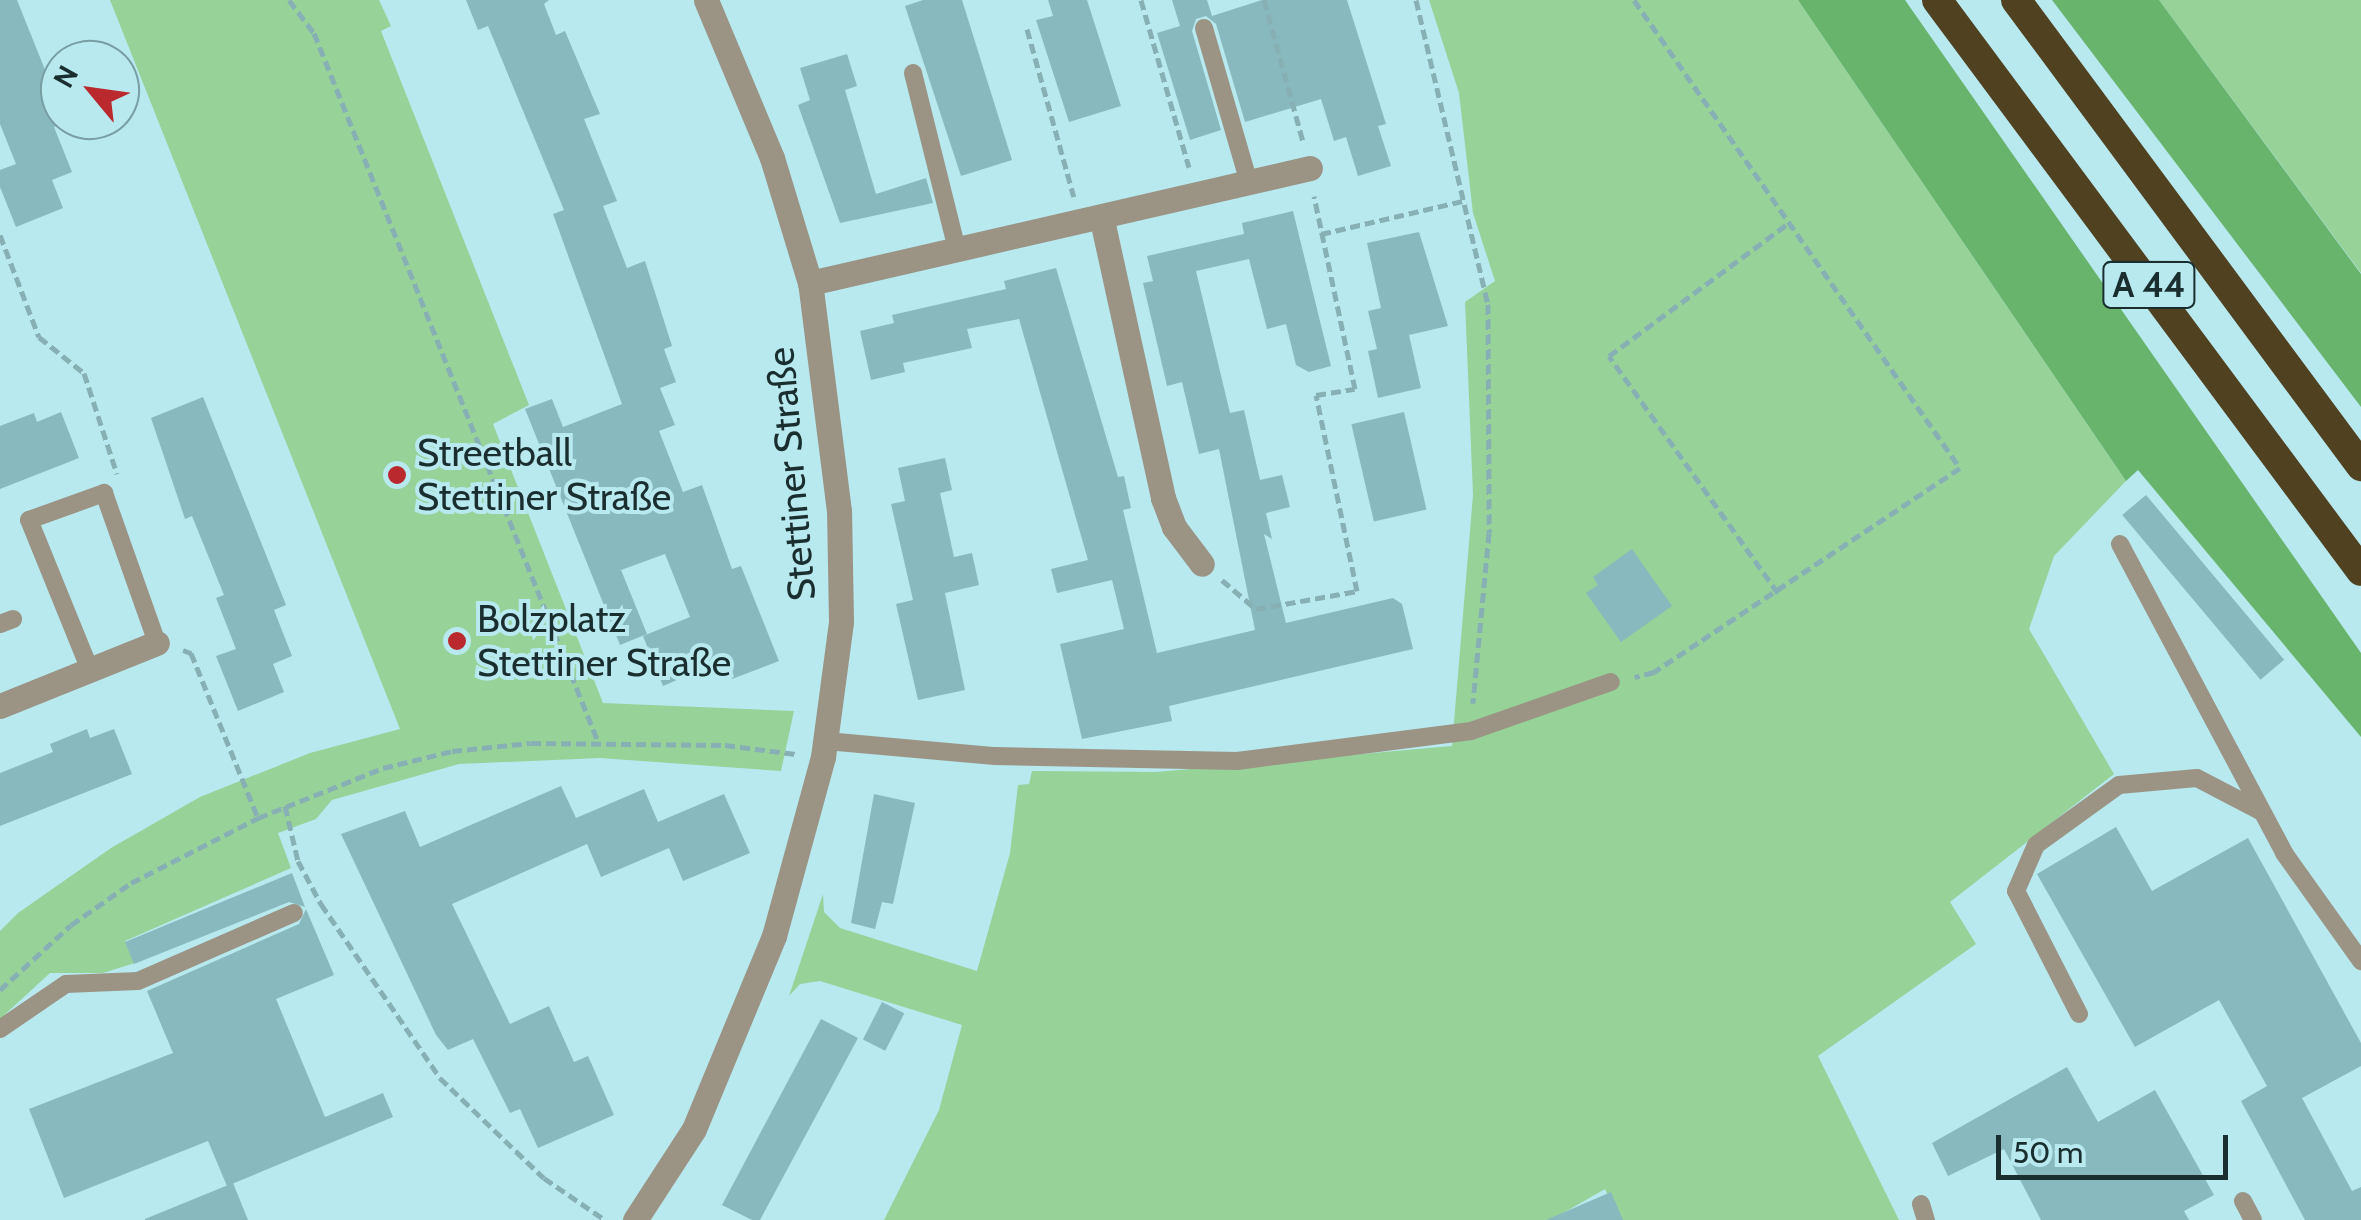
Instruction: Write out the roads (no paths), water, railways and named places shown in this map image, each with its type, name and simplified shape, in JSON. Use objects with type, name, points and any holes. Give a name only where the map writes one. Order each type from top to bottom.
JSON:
[{"type":"highway","name":"A 44","points":[[1937,0],[2361,571]]},
{"type":"highway","name":"A 44","points":[[2016,0],[2361,466]]},
{"type":"street","name":"Stettiner Straße","points":[[635,1220],[694,1130],[738,1030],[802,850],[824,749],[841,622],[839,511],[810,283],[772,158],[706,0]]},
{"type":"street","points":[[810,283],[1092,222],[1248,179],[1310,168]]},
{"type":"street","points":[[1092,222],[1163,498],[1174,527],[1202,564]]},
{"type":"street","points":[[0,706],[158,643]]},
{"type":"lane","points":[[1204,28],[1248,179]]},
{"type":"lane","points":[[913,73],[957,249]]},
{"type":"lane","points":[[90,670],[28,520],[104,493],[158,643]]},
{"type":"lane","points":[[2120,544],[2262,812],[2361,961]]},
{"type":"lane","points":[[824,749],[1237,761],[1471,731],[1610,682]]},
{"type":"lane","points":[[2079,1014],[2016,891],[2036,845],[2118,785],[2198,778],[2262,812]]},
{"type":"lane","points":[[0,1028],[66,984],[138,981],[294,913]]},
{"type":"lane","points":[[2243,1201],[2254,1220]]},
{"type":"place","name":"Streetball Stettiner Straße","points":[[397,475]]},
{"type":"place","name":"Bolzplatz Stettiner Straße","points":[[457,641]]}]
